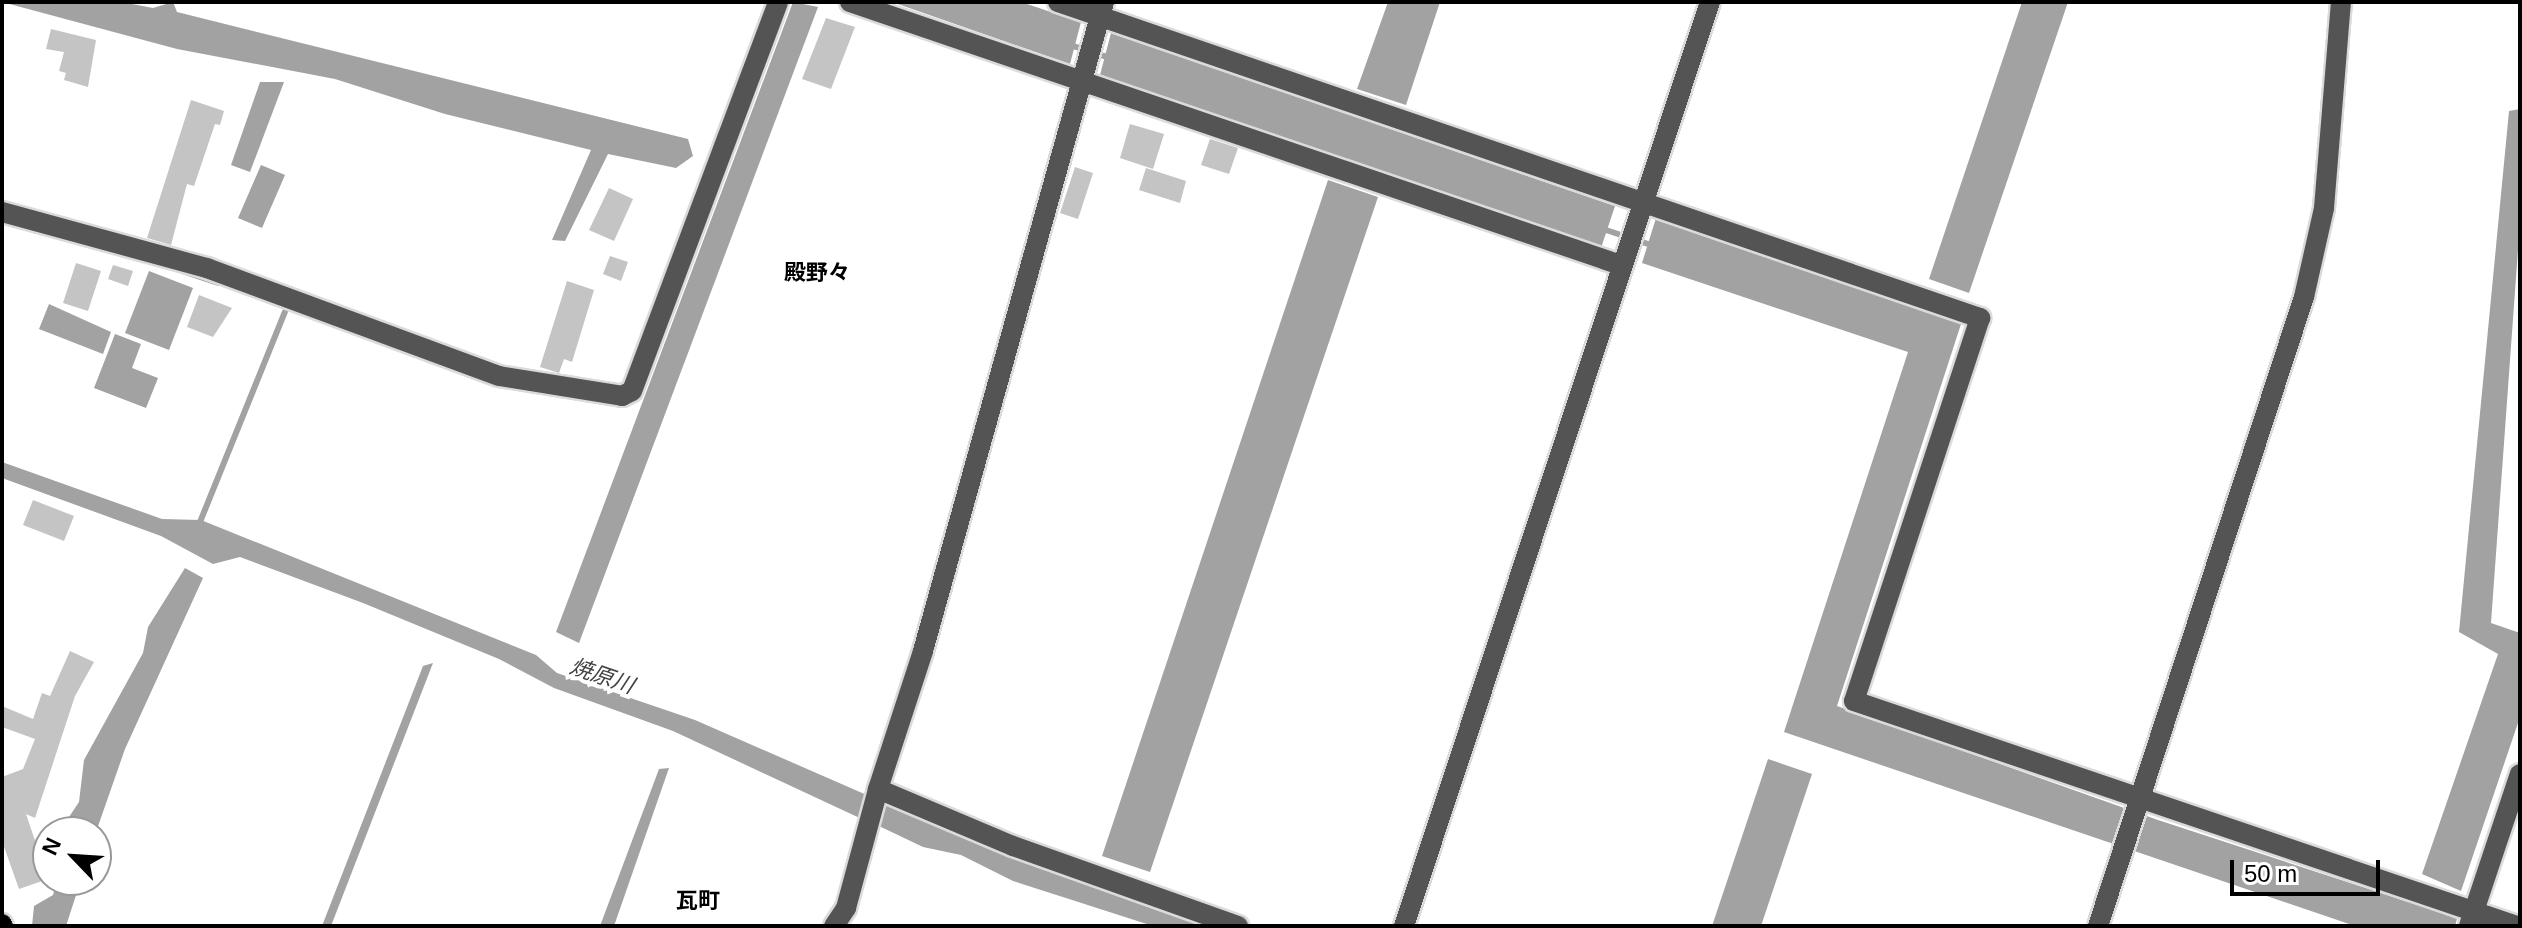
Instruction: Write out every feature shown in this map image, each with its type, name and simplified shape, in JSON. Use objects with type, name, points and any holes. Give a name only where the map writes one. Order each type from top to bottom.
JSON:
[{"type":"street","points":[[2,212],[207,268],[499,376],[622,396],[632,391],[778,2]]},
{"type":"street","points":[[850,2],[1622,262]]},
{"type":"street","points":[[1058,2],[1102,9],[1643,204],[1980,318],[1854,701],[2472,919],[2517,926]]},
{"type":"street","points":[[1404,926],[1710,2]]},
{"type":"street","points":[[2098,926],[2304,297],[2324,208],[2341,2]]},
{"type":"street","points":[[834,926],[846,908],[878,789],[923,651],[1102,9]]},
{"type":"street","points":[[2472,919],[2520,774]]},
{"type":"street","points":[[878,789],[1013,846],[1238,926]]},
{"type":"shaded area","points":[[2,2],[122,2],[153,8],[173,2],[177,12],[688,139],[693,156],[676,168],[608,154],[565,241],[552,240],[591,150],[445,114],[335,79],[177,49]]},
{"type":"shaded area","points":[[793,2],[818,7],[579,643],[556,632]]},
{"type":"shaded area","points":[[892,2],[1021,2],[1081,22],[1070,64]]},
{"type":"shaded area","points":[[1388,2],[1440,2],[1406,105],[1357,89]]},
{"type":"shaded area","points":[[2022,2],[2068,2],[1969,293],[1929,279]]},
{"type":"shaded area","points":[[1111,33],[1615,206],[1601,248],[1100,75]]},
{"type":"shaded area","points":[[260,82],[284,82],[250,172],[231,165]]},
{"type":"shaded area","points":[[2520,109],[2520,222],[2491,623],[2520,633],[2520,717],[2461,891],[2422,874],[2498,654],[2459,632],[2509,111]]},
{"type":"shaded area","points":[[261,165],[285,175],[262,228],[238,218]]},
{"type":"shaded area","points":[[1328,180],[1378,197],[1150,872],[1102,856]]},
{"type":"shaded area","points":[[1656,218],[1961,324],[1837,706],[2158,820],[2433,910],[2457,919],[2455,926],[2355,926],[1784,732],[1908,352],[1642,263]]},
{"type":"shaded area","points":[[149,271],[193,288],[169,350],[125,333]]},
{"type":"shaded area","points":[[49,304],[111,332],[103,354],[39,329]]},
{"type":"shaded area","points":[[115,334],[141,344],[132,368],[158,378],[146,408],[94,388]]},
{"type":"shaded area","points":[[2,462],[162,519],[201,520],[536,655],[557,673],[695,720],[869,796],[864,820],[673,731],[554,688],[499,659],[363,603],[240,557],[213,564],[161,536],[2,478]]},
{"type":"shaded area","points":[[185,568],[203,578],[125,749],[102,816],[70,816],[79,802],[84,760],[143,653],[148,627]]},
{"type":"shaded area","points":[[433,663],[331,926],[322,926],[423,666]]},
{"type":"shaded area","points":[[1768,759],[1812,774],[1761,926],[1712,926]]},
{"type":"shaded area","points":[[669,768],[614,926],[600,926],[659,769]]},
{"type":"shaded area","points":[[885,803],[955,833],[1211,926],[1153,926],[1013,881],[961,855],[923,847],[879,826]]},
{"type":"shaded area","points":[[51,896],[76,896],[66,926],[32,926],[34,906]]},
{"type":"building","points":[[826,18],[855,27],[831,89],[802,79]]},
{"type":"building","points":[[51,29],[96,40],[88,87],[64,80],[66,73],[59,71],[64,52],[46,49]]},
{"type":"building","points":[[191,100],[224,111],[220,125],[215,124],[194,186],[187,184],[171,245],[147,238]]},
{"type":"building","points":[[1130,124],[1164,134],[1153,169],[1120,158]]},
{"type":"building","points":[[1210,139],[1238,148],[1229,174],[1201,165]]},
{"type":"building","points":[[1075,167],[1093,173],[1078,219],[1060,213]]},
{"type":"building","points":[[1146,168],[1186,181],[1180,203],[1139,190]]},
{"type":"building","points":[[609,188],[633,199],[614,241],[589,230]]},
{"type":"building","points":[[610,256],[628,262],[621,281],[603,274]]},
{"type":"building","points":[[76,263],[101,271],[88,311],[63,303]]},
{"type":"building","points":[[113,265],[133,271],[128,286],[108,279]]},
{"type":"building","points":[[567,281],[594,290],[572,362],[564,359],[559,373],[540,367]]},
{"type":"building","points":[[199,295],[232,308],[213,337],[187,327]]},
{"type":"building","points":[[33,500],[74,516],[64,541],[23,525]]},
{"type":"building","points":[[70,651],[94,662],[75,696],[36,816],[26,814],[32,832],[32,885],[19,889],[2,841],[2,777],[23,769],[35,739],[2,727],[2,706],[33,719],[42,693],[50,696]]},
{"type":"waterway","points":[[1067,44],[1110,58]]},
{"type":"waterway","points":[[1600,228],[1654,246]]},
{"type":"waterway","points":[[185,272],[218,283]]},
{"type":"waterway","points":[[198,527],[285,312]]},
{"type":"district","name":"殿野々","points":[[817,273]]},
{"type":"district","name":"瓦町","points":[[698,901]]},
{"type":"water label","name":"焼原川","points":[[602,676]]}]
